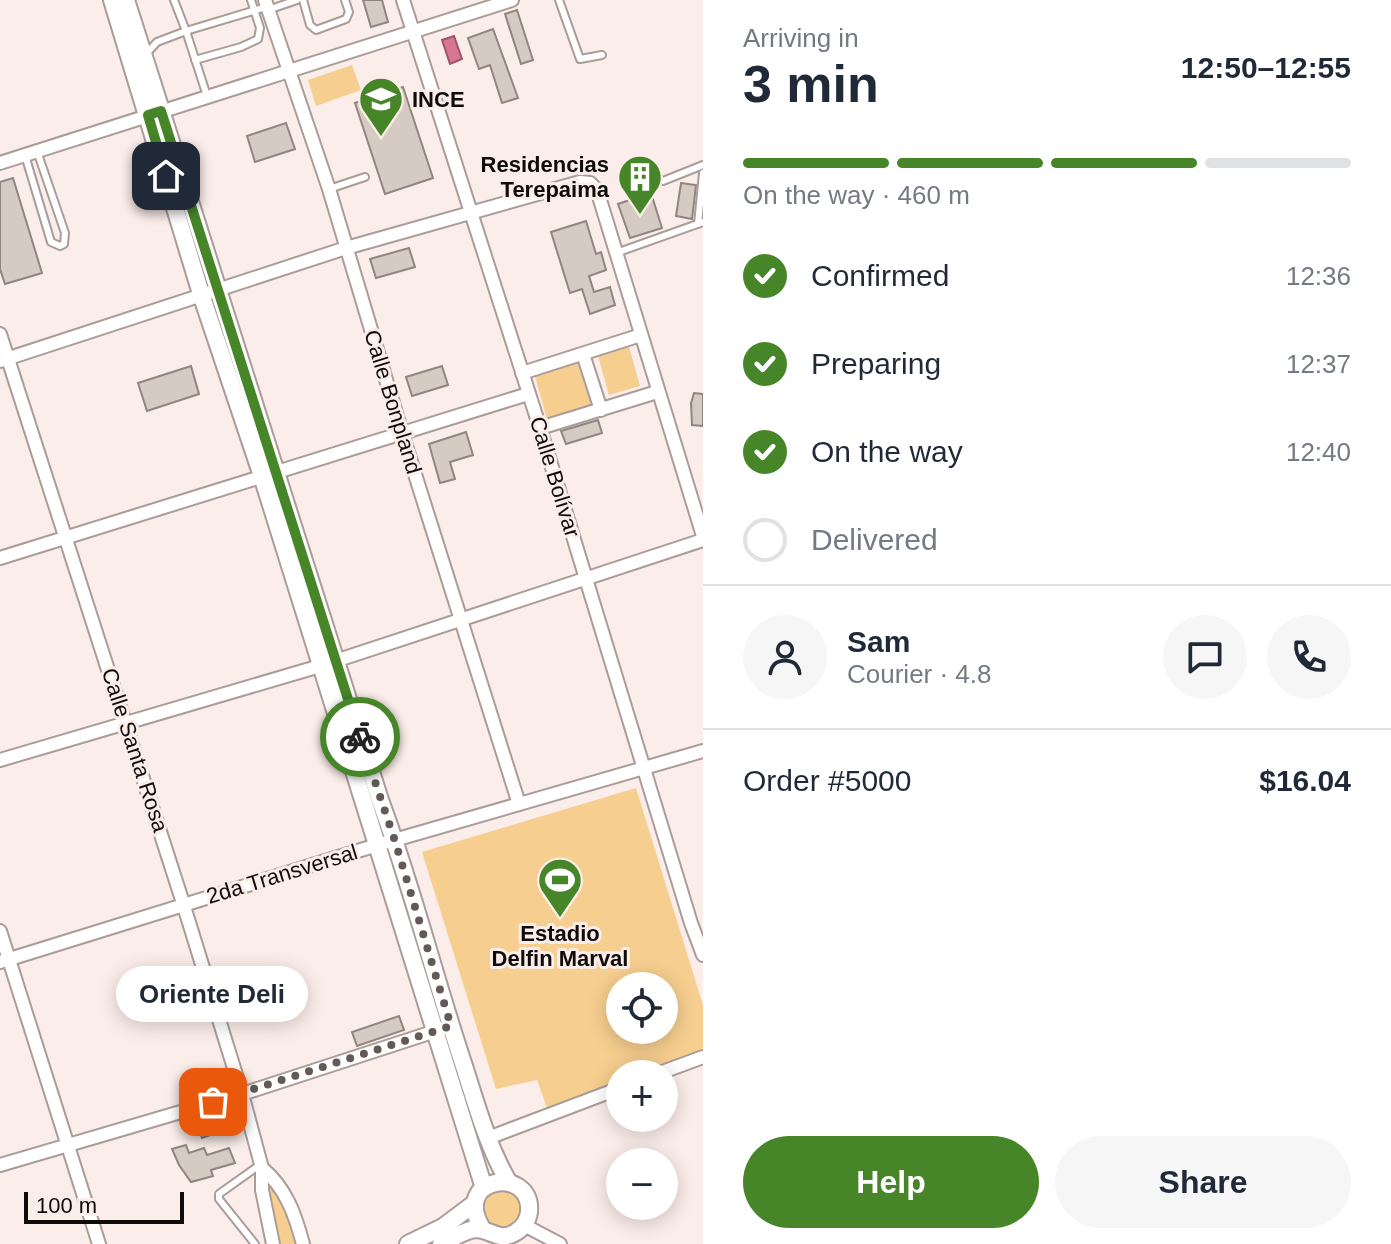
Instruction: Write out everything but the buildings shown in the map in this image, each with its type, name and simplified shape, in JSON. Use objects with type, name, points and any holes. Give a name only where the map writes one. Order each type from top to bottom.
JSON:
[{"type":"street","points":[[112,0],[154,113],[269,474],[328,664],[377,845],[444,1029],[488,1138],[509,1183],[526,1197],[529,1211],[524,1225],[515,1233],[505,1237],[493,1236],[483,1230],[472,1229],[441,1244]]},
{"type":"street","points":[[126,0],[144,57],[154,113]]},
{"type":"street","name":"Calle Bolívar","points":[[403,0],[540,428],[703,955]]},
{"type":"street","points":[[0,163],[512,0]]},
{"type":"street","name":"Calle Bonpland","points":[[264,7],[329,189],[519,804]]},
{"type":"street","points":[[0,760],[328,664],[703,538],[597,190],[590,183],[580,182],[346,248],[4,360]]},
{"type":"street","name":"Calle Santa Rosa","points":[[0,334],[4,360],[67,538],[242,1094],[262,1166],[262,1190],[273,1244]]},
{"type":"street","points":[[522,373],[641,335]]},
{"type":"street","points":[[583,354],[601,410]]},
{"type":"street","points":[[540,428],[657,392]]},
{"type":"street","points":[[0,558],[528,394]]},
{"type":"street","points":[[328,664],[395,841],[444,1029],[479,1196],[475,1217],[483,1230]]},
{"type":"street","name":"2da Transversal","points":[[4,960],[183,903],[703,751]]},
{"type":"street","points":[[0,931],[4,960],[99,1244]]},
{"type":"street","points":[[0,1165],[242,1094],[444,1029]]},
{"type":"street","points":[[678,1066],[703,1057]]},
{"type":"street","points":[[488,1138],[606,1093]]},
{"type":"street","name":"Calle Santa Rosa","points":[[262,1166],[284,1191],[303,1244]]},
{"type":"street","points":[[408,1244],[443,1227],[493,1183],[509,1183]]},
{"type":"street","points":[[524,1225],[560,1244]]},
{"type":"lane","points":[[174,0],[207,96]]},
{"type":"lane","points":[[251,0],[264,7]]},
{"type":"lane","points":[[144,57],[157,42],[186,31],[264,7],[300,0],[310,25],[316,30],[346,19],[349,12],[345,0]]},
{"type":"lane","points":[[559,0],[580,59],[602,55]]},
{"type":"lane","points":[[195,60],[252,44],[260,33],[264,7]]},
{"type":"lane","points":[[31,153],[65,233],[64,244],[60,246],[51,242],[31,153]]},
{"type":"lane","points":[[663,181],[703,165]]},
{"type":"lane","points":[[616,253],[700,223],[703,173]]},
{"type":"lane","points":[[329,189],[365,177]]},
{"type":"lane","points":[[255,1244],[219,1199],[219,1194],[262,1166]]},
{"type":"shaded area","points":[[454,36],[462,59],[450,64],[442,40]]},
{"type":"shaded area","points":[[352,65],[361,90],[316,106],[308,80]]},
{"type":"shaded area","points":[[629,347],[640,386],[609,395],[598,356]]},
{"type":"shaded area","points":[[578,360],[592,406],[547,419],[534,373]]},
{"type":"shaded area","name":"Estadio Delfin Marval","points":[[636,788],[703,1005],[703,1049],[674,1060],[606,1060],[606,1085],[547,1108],[537,1080],[496,1089],[422,852]]},
{"type":"shaded area","points":[[276,1184],[301,1244],[275,1244],[268,1187]]},
{"type":"shaded area","points":[[502,1188],[517,1194],[523,1209],[517,1224],[502,1230],[487,1224],[481,1209],[487,1194]]},
{"type":"way so far","points":[[213,1102],[451,1026],[360,737]]},
{"type":"place","name":"INCE","points":[[381,138]]},
{"type":"place","name":"Residencias Terepaima","points":[[640,216]]},
{"type":"place","name":"Estadio Delfin Marval","points":[[560,919]]},
{"type":"place","name":"Oriente Deli","points":[[213,1102]]},
{"type":"route","points":[[166,176],[148,115],[161,111],[360,737]]}]
